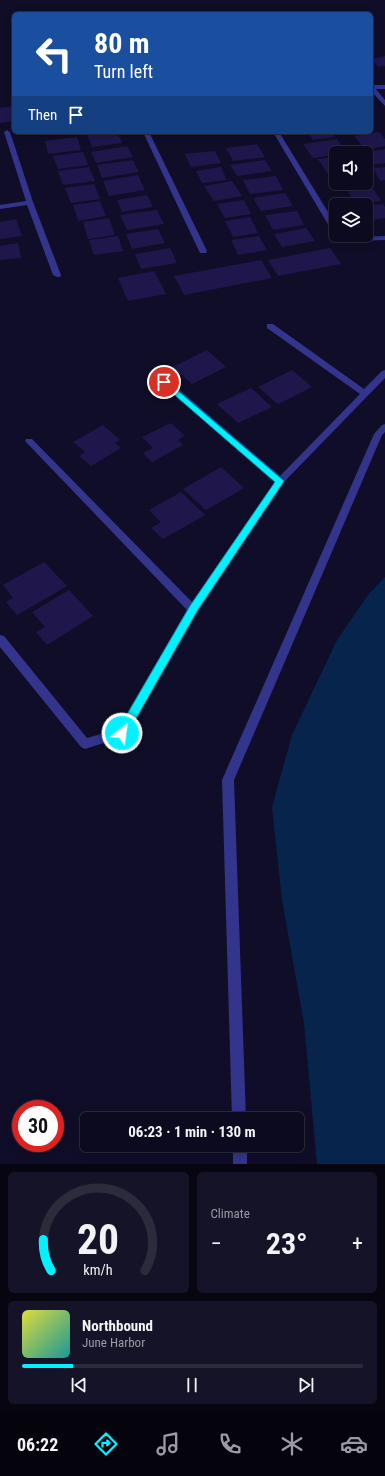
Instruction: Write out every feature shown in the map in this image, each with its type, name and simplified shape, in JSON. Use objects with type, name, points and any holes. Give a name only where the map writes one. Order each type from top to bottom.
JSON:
[{"type":"street","points":[[373,87],[385,87]]},
{"type":"street","points":[[373,88],[385,104]]},
{"type":"street","points":[[7,132],[30,202],[57,275]]},
{"type":"street","points":[[147,134],[203,251]]},
{"type":"street","points":[[277,134],[329,219]]},
{"type":"street","points":[[0,207],[30,202]]},
{"type":"street","points":[[373,238],[385,238]]},
{"type":"street","points":[[270,326],[364,393]]},
{"type":"street","points":[[0,639],[85,744],[122,733],[194,608],[280,481],[385,372]]},
{"type":"street","points":[[164,382],[280,481]]},
{"type":"street","points":[[239,1112],[228,780],[378,434],[385,427]]},
{"type":"street","points":[[29,441],[194,608]]},
{"type":"street","points":[[240,1152],[240,1164]]},
{"type":"water","points":[[385,577],[385,1164],[317,1164],[304,1023],[282,900],[272,807],[292,735],[337,640],[368,595]]},
{"type":"building","points":[[385,56],[385,66],[379,67],[373,61],[373,59]]},
{"type":"building","points":[[12,106],[12,121],[0,123],[0,108]]},
{"type":"building","points":[[379,132],[385,139],[385,146],[373,149],[373,146],[363,146],[354,136],[366,134]]},
{"type":"building","points":[[118,134],[122,143],[92,147],[87,135]]},
{"type":"building","points":[[308,134],[333,134],[335,137],[313,140]]},
{"type":"building","points":[[77,137],[81,150],[48,154],[45,141]]},
{"type":"building","points":[[337,139],[342,146],[329,146],[329,156],[313,158],[303,144]]},
{"type":"building","points":[[257,144],[265,157],[233,161],[226,148]]},
{"type":"building","points":[[127,146],[133,157],[96,163],[91,152]]},
{"type":"building","points":[[385,149],[385,163],[373,165],[373,151]]},
{"type":"building","points":[[215,151],[221,163],[191,167],[185,154]]},
{"type":"building","points":[[83,152],[88,165],[58,169],[53,156]]},
{"type":"building","points":[[329,158],[329,173],[327,173],[318,159]]},
{"type":"building","points":[[133,160],[139,172],[102,178],[97,165]]},
{"type":"building","points":[[265,160],[272,171],[237,176],[230,165]]},
{"type":"building","points":[[89,167],[95,181],[63,185],[58,171]]},
{"type":"building","points":[[221,167],[227,180],[202,183],[196,171]]},
{"type":"building","points":[[385,167],[385,180],[380,181],[373,168]]},
{"type":"building","points":[[138,175],[145,190],[109,196],[103,181]]},
{"type":"building","points":[[276,176],[283,190],[250,194],[243,180]]},
{"type":"building","points":[[232,181],[242,196],[214,201],[204,186]]},
{"type":"building","points":[[94,184],[100,199],[71,203],[65,188]]},
{"type":"building","points":[[373,189],[381,201],[373,202],[373,198],[352,198],[347,190],[373,190]]},
{"type":"building","points":[[285,193],[293,206],[261,211],[253,198]]},
{"type":"building","points":[[147,195],[153,207],[122,212],[117,200]]},
{"type":"building","points":[[244,200],[251,214],[225,218],[217,204]]},
{"type":"building","points":[[100,201],[106,216],[78,221],[73,205]]},
{"type":"building","points":[[383,204],[385,207],[385,218],[373,220],[373,205]]},
{"type":"building","points":[[157,210],[164,224],[127,230],[120,215]]},
{"type":"building","points":[[297,211],[304,225],[273,230],[265,215]]},
{"type":"building","points":[[250,217],[258,233],[233,237],[225,221]]},
{"type":"building","points":[[109,218],[115,235],[88,239],[83,222]]},
{"type":"building","points":[[16,219],[22,236],[0,239],[0,222]]},
{"type":"building","points":[[306,228],[315,241],[282,247],[274,234]]},
{"type":"building","points":[[158,229],[165,243],[132,249],[126,234]]},
{"type":"building","points":[[118,236],[123,251],[94,255],[89,240]]},
{"type":"building","points":[[259,236],[267,250],[238,255],[231,240]]},
{"type":"building","points":[[18,243],[21,258],[0,260],[0,246]]},
{"type":"building","points":[[170,248],[177,263],[141,269],[135,254]]},
{"type":"building","points":[[330,248],[341,264],[278,276],[268,260]]},
{"type":"building","points":[[261,260],[272,278],[184,295],[174,276]]},
{"type":"building","points":[[154,271],[166,294],[128,301],[118,278]]},
{"type":"building","points":[[207,350],[226,367],[192,384],[173,367]]},
{"type":"building","points":[[292,370],[312,387],[278,404],[258,387]]},
{"type":"building","points":[[251,388],[272,407],[238,423],[217,404]]},
{"type":"building","points":[[171,423],[185,436],[178,440],[183,445],[152,462],[143,453],[153,448],[142,437]]},
{"type":"building","points":[[103,425],[120,440],[115,443],[121,448],[91,466],[79,456],[85,452],[73,442]]},
{"type":"building","points":[[221,467],[244,488],[206,510],[183,489]]},
{"type":"building","points":[[181,492],[205,515],[163,539],[151,528],[161,522],[149,510]]},
{"type":"building","points":[[44,562],[67,586],[17,615],[6,602],[13,598],[3,585]]},
{"type":"building","points":[[69,590],[93,616],[47,645],[36,632],[45,627],[32,612]]},
{"type":"route","points":[[122,733],[194,608],[280,481],[164,382]]}]
